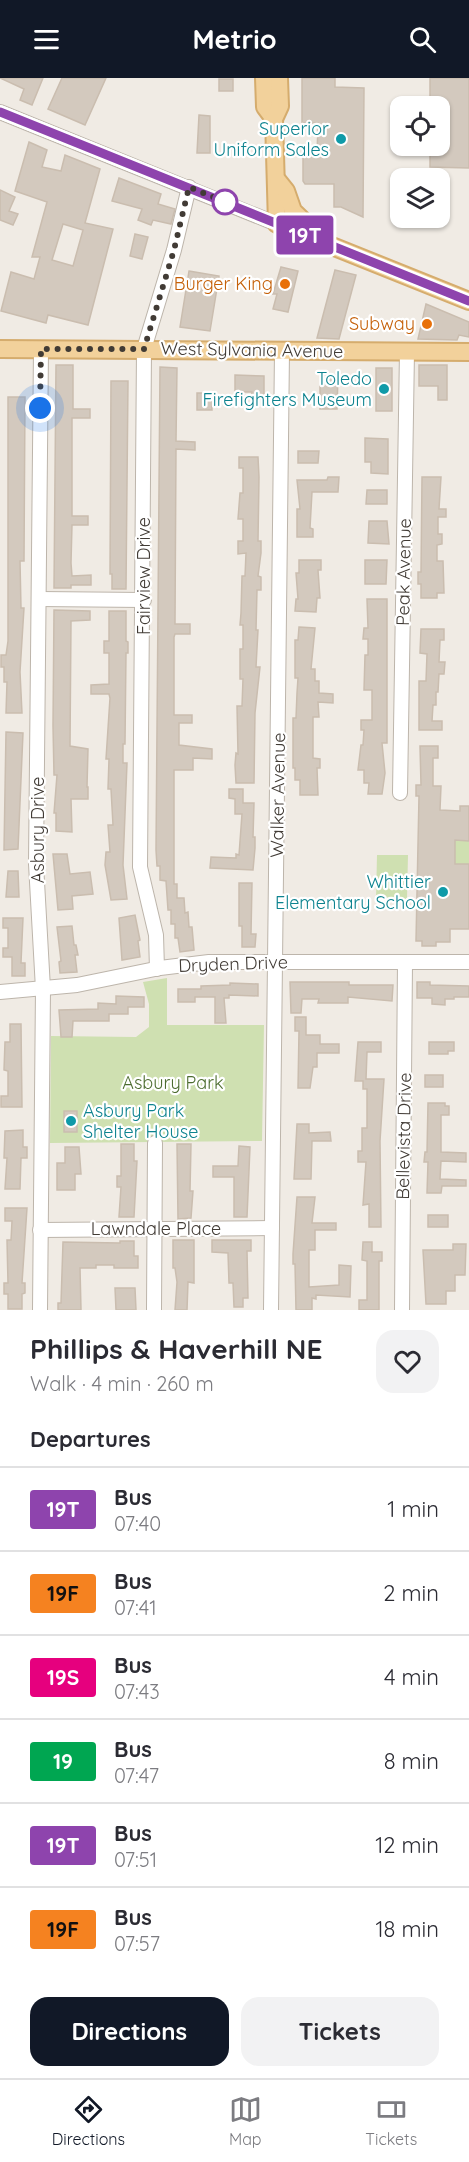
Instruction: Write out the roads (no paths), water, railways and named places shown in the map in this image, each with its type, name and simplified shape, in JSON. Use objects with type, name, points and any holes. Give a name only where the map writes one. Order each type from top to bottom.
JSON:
[{"type":"main road","points":[[264,78],[266,106],[274,119]]},
{"type":"main road","points":[[279,78],[280,106],[274,119],[277,224],[469,301]]},
{"type":"main road","points":[[275,177],[286,191],[293,211],[331,246]]},
{"type":"main road","name":"West Sylvania Avenue","points":[[0,349],[469,352]]},
{"type":"street","points":[[0,112],[277,224]]},
{"type":"street","name":"Fairview Drive","points":[[158,969],[156,935],[140,867],[144,600],[144,349],[174,250],[189,187]]},
{"type":"street","name":"Asbury Drive","points":[[40,1310],[43,989],[36,864],[41,349]]},
{"type":"street","name":"Walker Avenue","points":[[271,1310],[282,351]]},
{"type":"street","name":"Peak Avenue","points":[[400,793],[407,351]]},
{"type":"street","points":[[39,599],[144,600]]},
{"type":"street","name":"Dryden Drive","points":[[0,992],[43,989],[158,969],[232,961],[469,962]]},
{"type":"street","name":"Bellevista Drive","points":[[402,1310],[405,962]]},
{"type":"street","points":[[154,1310],[155,1143]]},
{"type":"street","name":"Lawndale Place","points":[[40,1230],[272,1228]]},
{"type":"place","name":"Superior Uniform Sales","points":[[341,139]]},
{"type":"place","name":"Burger King","points":[[285,284]]},
{"type":"place","name":"Subway","points":[[427,324]]},
{"type":"place","name":"Toledo Firefighters Museum","points":[[384,389]]},
{"type":"place","name":"Whittier Elementary School","points":[[443,892]]},
{"type":"place","name":"Asbury Park Shelter House","points":[[71,1121]]},
{"type":"park label","name":"Asbury Park","points":[[173,1083]]}]
